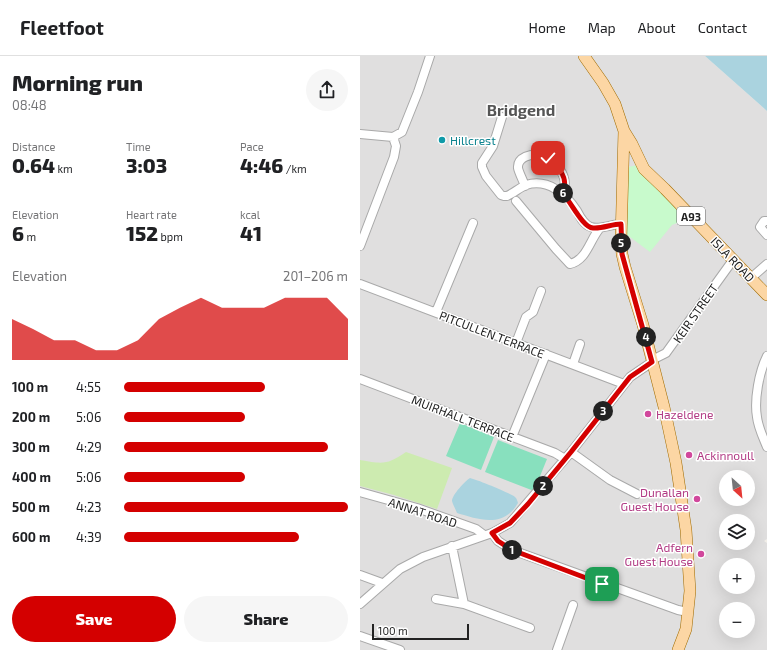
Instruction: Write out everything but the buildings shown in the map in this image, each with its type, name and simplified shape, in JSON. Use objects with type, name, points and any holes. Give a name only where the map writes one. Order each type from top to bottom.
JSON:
[{"type":"main road","name":"A93","points":[[584,56],[603,84],[614,104],[624,131]]},
{"type":"main road","points":[[624,131],[621,224],[622,254],[664,407],[676,463],[686,530],[690,591],[686,629],[678,650]]},
{"type":"main road","name":"ISLA ROAD","points":[[624,131],[644,169],[767,295]]},
{"type":"street","points":[[360,134],[393,137],[400,134],[404,130],[430,56]]},
{"type":"street","points":[[502,117],[493,146],[484,159],[482,167],[491,183],[504,196],[510,195],[525,186],[542,184],[554,188],[562,193],[585,224],[592,228],[621,224]]},
{"type":"street","points":[[360,246],[394,157],[396,146],[393,137]]},
{"type":"street","points":[[525,186],[518,167],[519,163],[524,157],[540,155],[551,161],[563,174],[566,185],[562,193]]},
{"type":"street","points":[[516,201],[570,264],[576,262],[580,258],[600,228]]},
{"type":"street","points":[[767,221],[764,221],[760,227],[767,235]]},
{"type":"street","points":[[436,312],[472,223]]},
{"type":"street","name":"KEIR STREET","points":[[360,604],[382,583],[405,566],[423,557],[488,534],[510,523],[571,452],[630,377],[656,358],[666,353],[733,260]]},
{"type":"street","points":[[751,278],[767,264]]},
{"type":"street","name":"PITCULLEN TERRACE","points":[[360,284],[624,384]]},
{"type":"street","points":[[516,343],[526,317],[533,312],[541,291]]},
{"type":"street","points":[[573,364],[580,344]]},
{"type":"street","points":[[512,437],[546,354]]},
{"type":"street","points":[[767,356],[756,398],[757,418],[767,446]]},
{"type":"street","name":"MUIRHALL TERRACE","points":[[360,379],[555,453],[565,459]]},
{"type":"street","points":[[571,452],[610,480],[637,494]]},
{"type":"street","name":"ANNAT ROAD","points":[[360,492],[430,513],[476,529],[488,534],[512,550],[671,608],[688,612]]},
{"type":"street","points":[[452,546],[464,604]]},
{"type":"street","points":[[360,575],[382,583]]},
{"type":"street","points":[[436,599],[464,604],[530,628]]},
{"type":"street","points":[[557,650],[573,605]]},
{"type":"street","points":[[360,636],[400,650]]},
{"type":"shaded area","points":[[360,56],[705,56],[767,111],[767,539],[764,541],[767,543],[767,650],[360,650]]},
{"type":"green space","points":[[638,165],[689,218],[672,225],[650,252],[626,234],[628,167]]},
{"type":"green space","points":[[460,423],[494,437],[481,470],[446,456]]},
{"type":"green space","points":[[498,440],[547,459],[534,491],[485,472]]},
{"type":"green space","points":[[406,452],[452,468],[437,509],[360,486],[360,460],[380,463],[394,459]]},
{"type":"water","points":[[705,56],[767,56],[767,111]]},
{"type":"water","points":[[470,478],[512,495],[516,498],[518,503],[511,512],[498,519],[484,520],[457,513],[452,503],[454,495]]},
{"type":"place","name":"Hillcrest","points":[[442,140]]},
{"type":"place","name":"Hazeldene","points":[[648,414]]},
{"type":"place","name":"Ackinnoull","points":[[689,455]]},
{"type":"place","name":"Dunallan Guest House","points":[[697,499]]},
{"type":"place","name":"Adfern Guest House","points":[[701,554]]},
{"type":"district","name":"Bridgend","points":[[521,109]]},
{"type":"route","points":[[548,158],[563,174],[566,185],[562,193],[587,226],[592,228],[600,228],[621,224],[622,254],[643,325],[652,362],[630,377],[528,504],[510,523],[492,533],[498,541],[512,550],[602,584]]}]
